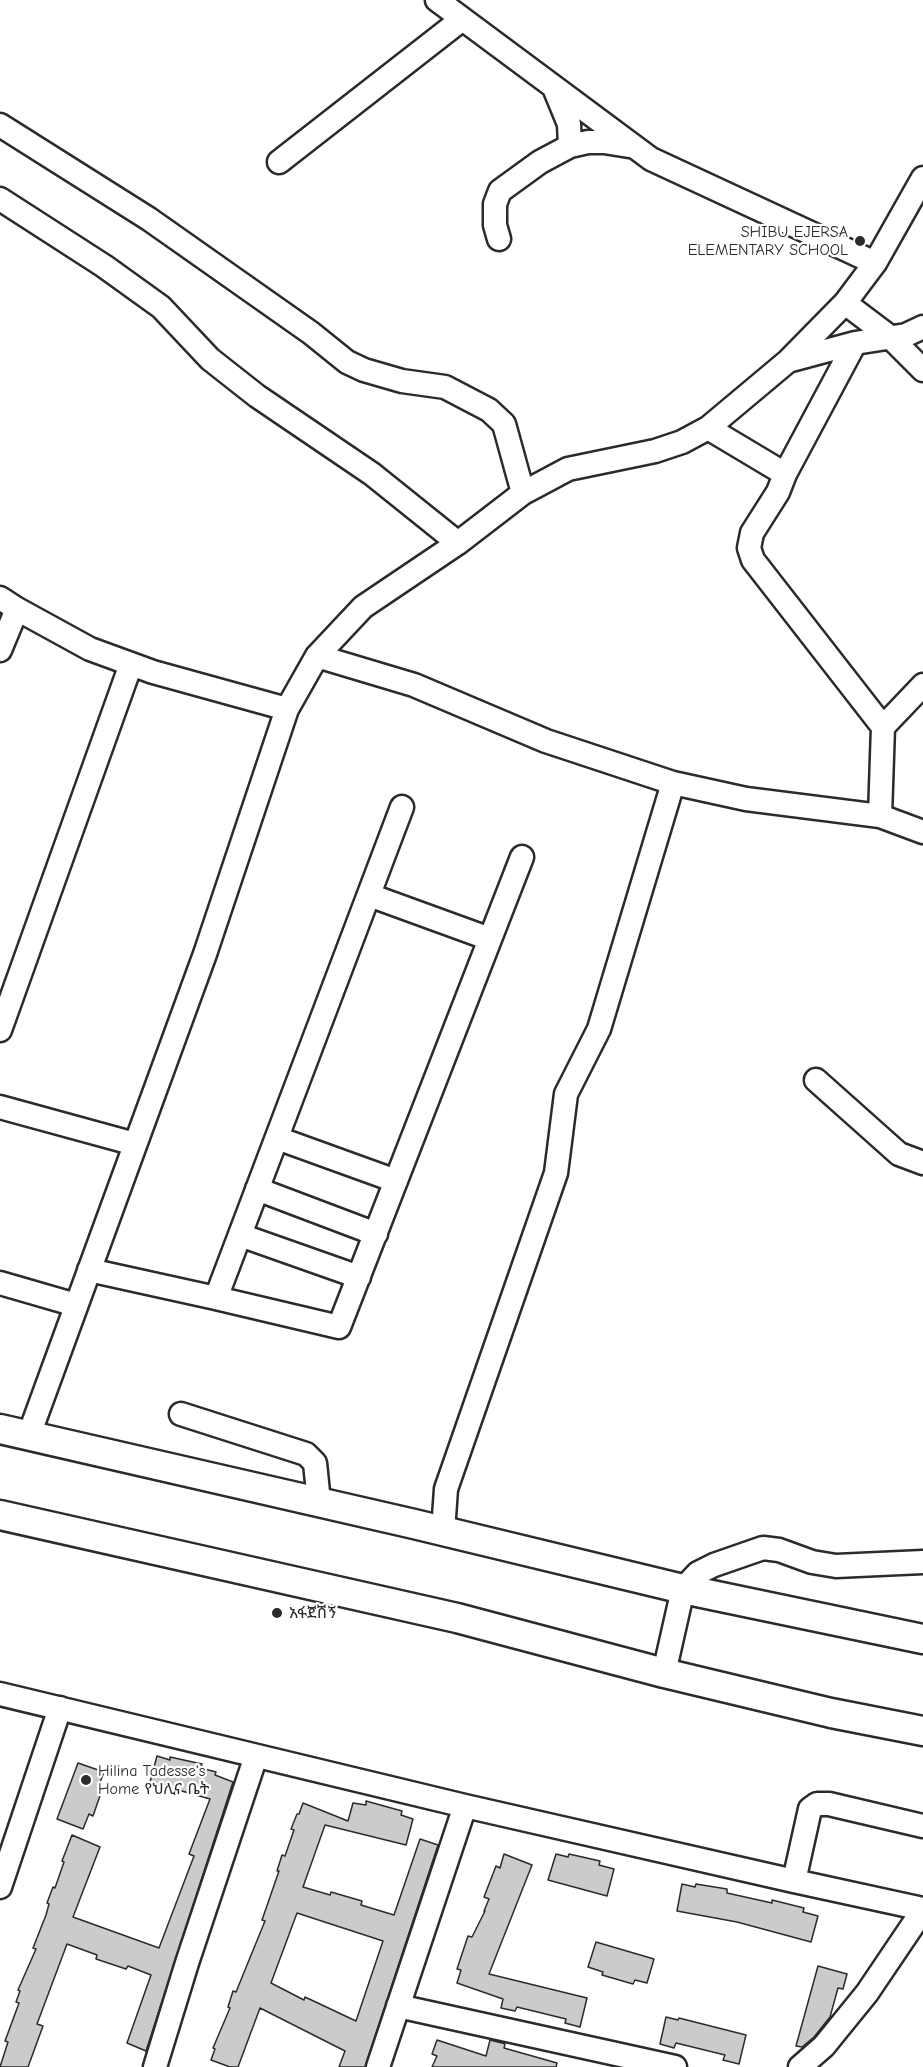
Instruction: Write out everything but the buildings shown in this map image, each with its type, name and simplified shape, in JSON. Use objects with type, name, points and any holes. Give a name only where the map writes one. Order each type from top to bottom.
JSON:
[{"type":"main road","points":[[0,1429],[442,1530],[683,1588],[923,1639]]},
{"type":"main road","points":[[0,1515],[457,1618],[664,1673],[831,1713],[923,1731]]},
{"type":"street","points":[[437,0],[651,159],[875,263]]},
{"type":"street","points":[[279,162],[461,20]]},
{"type":"street","points":[[554,89],[569,124],[570,146]]},
{"type":"street","points":[[0,125],[149,219],[310,333],[347,362],[364,370],[402,381],[444,387],[489,410],[504,424],[523,493]]},
{"type":"street","points":[[498,239],[495,204],[500,191],[540,162],[570,146],[604,142],[633,147]]},
{"type":"street","points":[[29,1435],[205,954],[287,709],[317,656],[363,607],[458,543],[523,493],[568,468],[655,451],[682,442],[708,428],[788,361],[845,303],[875,263],[923,178]]},
{"type":"street","points":[[0,199],[104,266],[161,307],[210,359],[257,396],[372,474],[458,543]]},
{"type":"street","points":[[845,303],[890,337],[923,370]]},
{"type":"street","points":[[788,361],[855,343],[906,335],[923,327]]},
{"type":"street","points":[[855,343],[784,474],[778,492],[752,533],[749,548],[753,560],[883,727],[880,816]]},
{"type":"street","points":[[708,428],[784,474]]},
{"type":"street","points":[[0,650],[8,604],[90,649],[130,664],[287,709]]},
{"type":"street","points":[[317,656],[414,686],[546,741],[674,783],[746,800],[880,816],[923,832]]},
{"type":"street","points":[[0,1030],[130,664]]},
{"type":"street","points":[[883,727],[923,685]]},
{"type":"street","points":[[442,1530],[446,1489],[556,1173],[566,1094],[599,1029],[674,783]]},
{"type":"street","points":[[216,1298],[402,807]]},
{"type":"street","points":[[89,1270],[339,1327],[522,858]]},
{"type":"street","points":[[369,895],[490,939]]},
{"type":"street","points":[[816,1080],[899,1154],[923,1163]]},
{"type":"street","points":[[0,1107],[135,1144]]},
{"type":"street","points":[[277,1138],[396,1181]]},
{"type":"street","points":[[257,1189],[376,1234]]},
{"type":"street","points":[[240,1235],[359,1277]]},
{"type":"street","points":[[0,1284],[76,1305]]},
{"type":"street","points":[[181,1414],[306,1454],[315,1463],[319,1502]]},
{"type":"street","points":[[664,1673],[683,1588],[698,1573],[714,1565],[763,1548],[779,1550],[812,1563],[836,1566],[923,1562]]},
{"type":"street","points":[[0,1694],[465,1806],[923,1910],[867,1993],[824,2046],[800,2067]]},
{"type":"street","points":[[0,1887],[60,1708]]},
{"type":"street","points":[[155,2067],[256,1756]]},
{"type":"street","points":[[794,1881],[810,1809],[817,1804],[829,1804],[923,1826]]},
{"type":"street","points":[[378,2067],[465,1806]]},
{"type":"street","points":[[398,2006],[675,2067]]},
{"type":"place","name":"SHIBU EJERSA ELEMENTARY SCHOOL","points":[[860,241]]},
{"type":"place","name":"አፋጀሽኝ","points":[[277,1613]]},
{"type":"place","name":"Hilina Tadesse's Home የህሊና ቤት","points":[[86,1780]]}]
